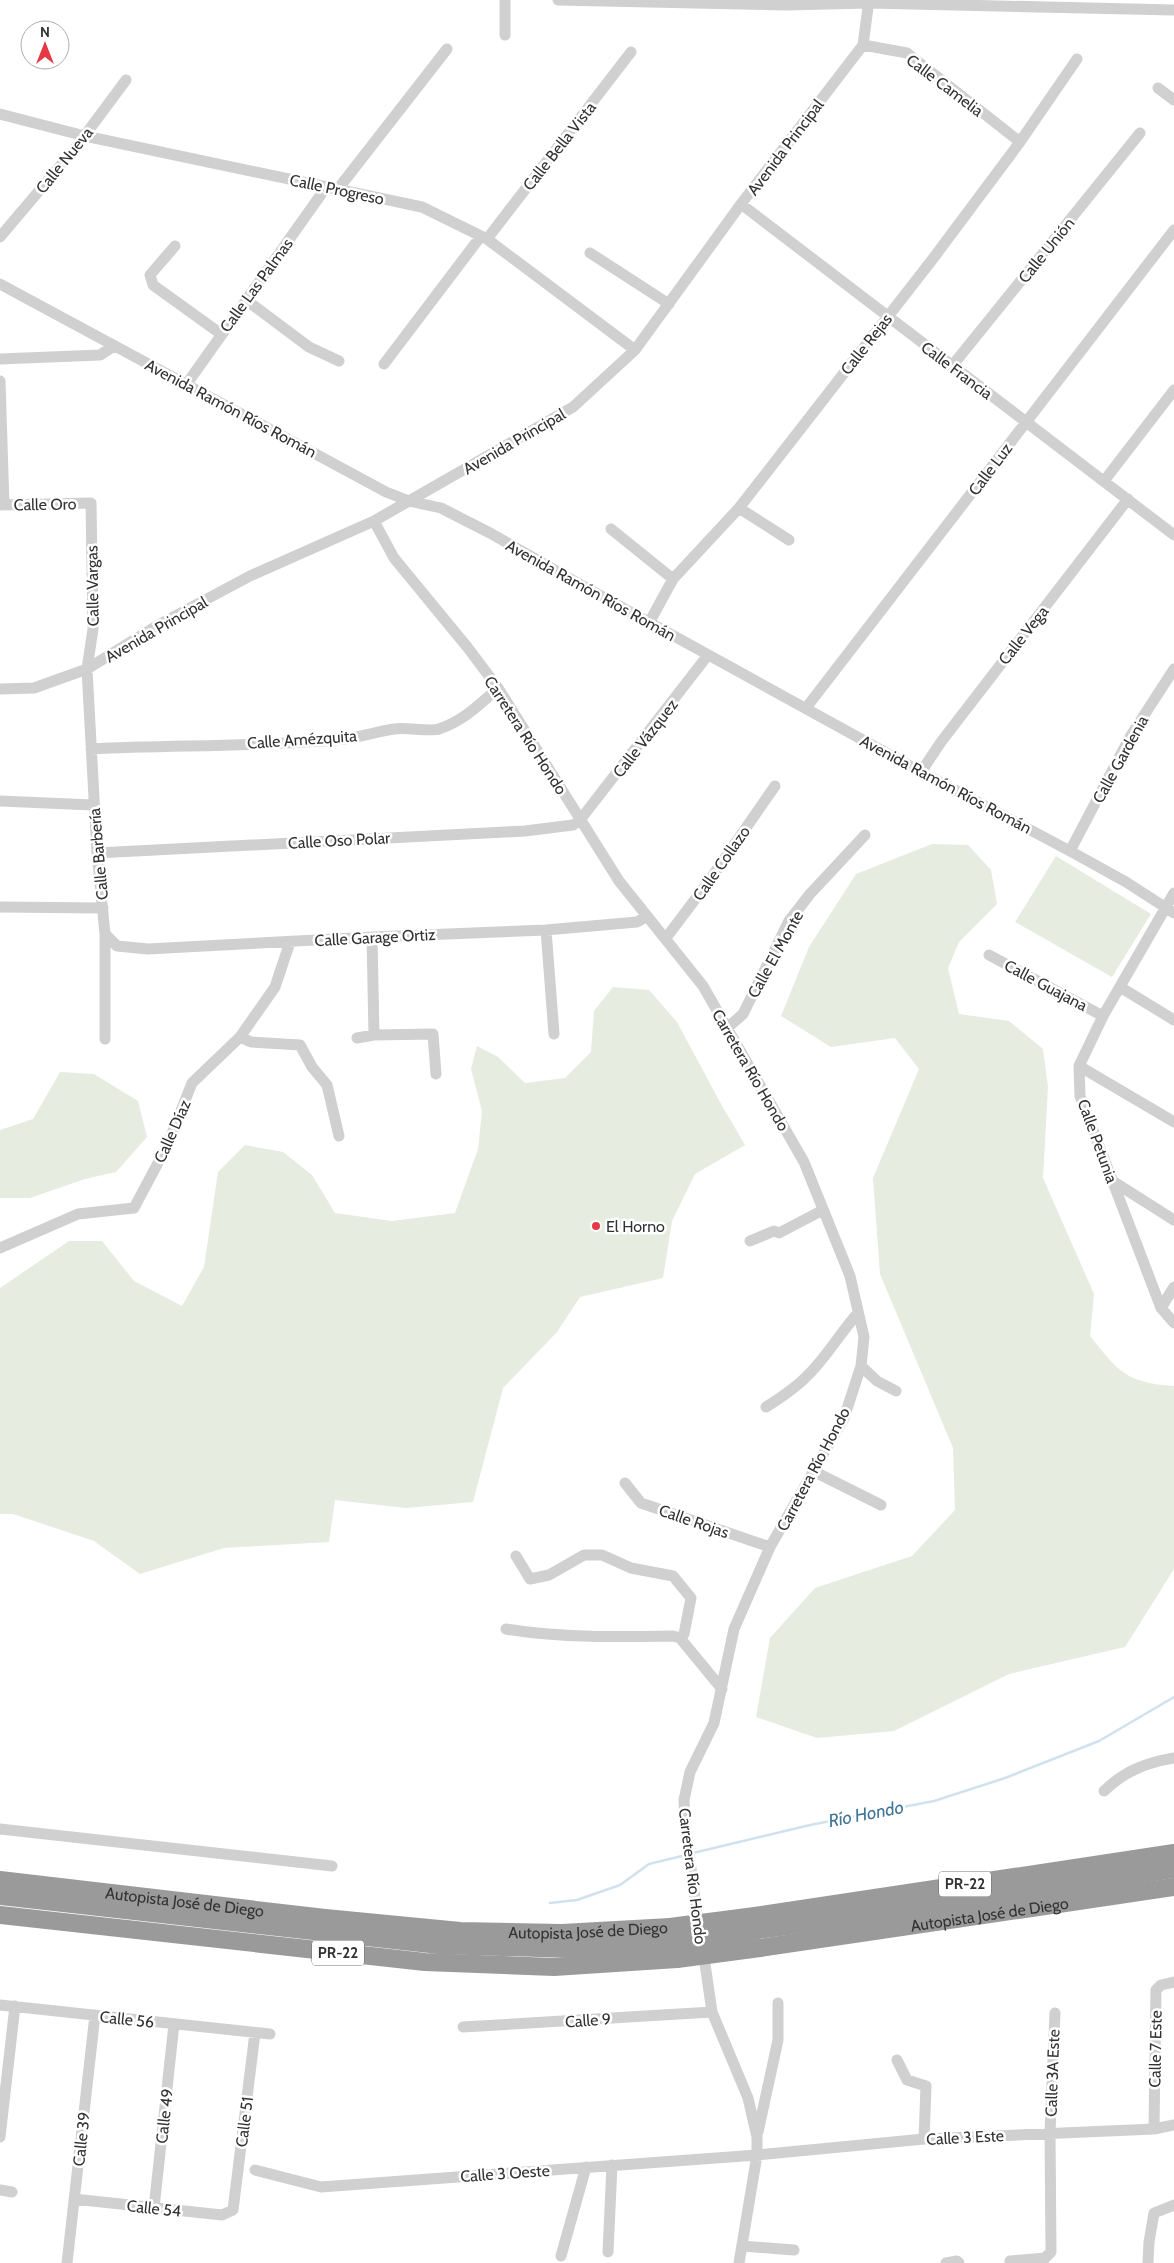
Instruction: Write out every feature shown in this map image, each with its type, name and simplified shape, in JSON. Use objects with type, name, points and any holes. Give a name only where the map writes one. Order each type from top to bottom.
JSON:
[{"type":"highway","name":"Autopista José de Diego","points":[[0,1880],[325,1918],[460,1931],[671,1934],[756,1923],[1174,1853]]},
{"type":"highway","points":[[756,1923],[958,1903],[1174,1869]]},
{"type":"highway","name":"Autopista José de Diego","points":[[0,1915],[425,1962],[554,1967],[677,1959],[1174,1887]]},
{"type":"highway","points":[[0,1896],[439,1945],[572,1949],[671,1934]]},
{"type":"street","points":[[505,0],[505,35]]},
{"type":"street","points":[[558,0],[1033,4],[1174,10]]},
{"type":"street","name":"Avenida Principal","points":[[0,690],[34,688],[87,669],[160,624],[250,576],[374,521],[573,407],[635,350],[741,204],[863,45],[869,2]]},
{"type":"street","name":"Calle Camelia","points":[[863,45],[907,54],[1020,142]]},
{"type":"street","name":"Calle Las Palmas","points":[[186,385],[246,300],[332,187],[447,49]]},
{"type":"street","name":"Calle Bella Vista","points":[[384,364],[630,52]]},
{"type":"street","name":"Calle Rejas","points":[[649,623],[673,579],[739,508],[1020,142],[1077,59]]},
{"type":"street","name":"Calle Nueva","points":[[0,237],[85,136],[126,80]]},
{"type":"street","points":[[1158,88],[1174,100]]},
{"type":"street","name":"Calle Progreso","points":[[0,114],[85,136],[422,207],[484,238],[635,350]]},
{"type":"street","name":"Calle Unión","points":[[952,366],[1140,133]]},
{"type":"street","name":"Calle Francia","points":[[741,204],[1174,535]]},
{"type":"street","name":"Calle Luz","points":[[806,708],[1174,230]]},
{"type":"street","points":[[175,246],[150,276],[153,284],[221,334]]},
{"type":"street","points":[[590,253],[669,304]]},
{"type":"street","name":"Avenida Ramón Ríos Román","points":[[1,288],[114,346],[386,492],[409,501],[440,508],[462,518],[921,772],[1070,851],[1170,910]]},
{"type":"street","points":[[246,300],[308,347],[339,361]]},
{"type":"street","points":[[0,359],[100,355],[114,346]]},
{"type":"street","points":[[0,381],[2,505]]},
{"type":"street","points":[[1104,481],[1174,390]]},
{"type":"street","name":"Calle Vega","points":[[921,772],[940,742],[1128,499]]},
{"type":"street","name":"Calle Oro","points":[[2,505],[91,503]]},
{"type":"street","name":"Calle Vargas","points":[[87,669],[93,629],[91,503]]},
{"type":"street","points":[[739,508],[789,540]]},
{"type":"street","name":"Carretera Río Hondo","points":[[374,521],[394,558],[468,648],[498,688],[619,881],[703,986],[804,1162],[850,1276],[864,1337],[861,1366],[844,1418],[815,1472],[770,1547],[734,1629],[714,1723],[690,1772],[684,1800],[691,1876],[712,2012],[748,2098],[757,2137],[740,2263]]},
{"type":"street","points":[[611,530],[673,579]]},
{"type":"street","name":"Calle Vázquez","points":[[580,820],[708,655]]},
{"type":"street","name":"Calle Barbería","points":[[87,669],[93,805],[105,934],[105,1038]]},
{"type":"street","name":"Calle Gardenia","points":[[1070,851],[1130,737],[1174,669]]},
{"type":"street","name":"Calle Amézquita","points":[[91,749],[192,744],[270,744],[336,740],[413,728],[436,730],[462,720],[498,688]]},
{"type":"street","name":"Calle Collazo","points":[[666,938],[709,881],[775,786]]},
{"type":"street","points":[[0,801],[93,805]]},
{"type":"street","name":"Calle Oso Polar","points":[[97,853],[526,831],[573,825],[580,820]]},
{"type":"street","name":"Calle El Monte","points":[[727,1028],[743,1014],[789,921],[810,894],[865,835]]},
{"type":"street","name":"Calle Petunia","points":[[1174,893],[1170,910],[1120,987],[1079,1066],[1080,1096],[1160,1308],[1174,1323]]},
{"type":"street","points":[[0,908],[103,908]]},
{"type":"street","name":"Calle Garage Ortiz","points":[[105,934],[118,946],[148,949],[546,930],[637,922],[647,916]]},
{"type":"street","points":[[546,930],[554,1034]]},
{"type":"street","points":[[372,937],[374,1035]]},
{"type":"street","name":"Calle Díaz","points":[[0,1248],[78,1214],[134,1208],[167,1146],[192,1083],[240,1037],[275,987],[290,942]]},
{"type":"street","name":"Calle Guajana","points":[[989,955],[1104,1016]]},
{"type":"street","points":[[1120,987],[1174,1020]]},
{"type":"street","points":[[357,1038],[374,1035],[434,1034],[436,1074]]},
{"type":"street","points":[[240,1037],[251,1042],[300,1045],[312,1067],[327,1085],[339,1136]]},
{"type":"street","points":[[1079,1066],[1174,1122]]},
{"type":"street","points":[[1114,1182],[1174,1220]]},
{"type":"street","points":[[750,1241],[774,1231],[779,1233],[823,1210]]},
{"type":"street","points":[[1160,1308],[1174,1287]]},
{"type":"street","points":[[766,1407],[787,1394],[810,1373],[839,1334],[858,1313]]},
{"type":"street","points":[[861,1366],[877,1381],[896,1391]]},
{"type":"street","points":[[815,1472],[881,1505]]},
{"type":"street","name":"Calle Rojas","points":[[625,1483],[641,1502],[770,1547]]},
{"type":"street","points":[[516,1556],[530,1579],[549,1575],[584,1555],[602,1556],[630,1568],[673,1576],[691,1598],[684,1634],[680,1638]]},
{"type":"street","points":[[506,1629],[560,1636],[673,1636],[680,1638],[722,1689]]},
{"type":"street","points":[[1104,1792],[1132,1769],[1150,1762],[1174,1758]]},
{"type":"street","points":[[0,1829],[332,1866]]},
{"type":"street","name":"Calle 7 Este","points":[[1154,2129],[1156,1990],[1161,1985],[1174,1982]]},
{"type":"street","points":[[757,2137],[778,2040],[778,2003]]},
{"type":"street","name":"Calle 56","points":[[0,2005],[270,2034]]},
{"type":"street","points":[[0,2137],[15,2006]]},
{"type":"street","name":"Calle 9","points":[[463,2027],[712,2012]]},
{"type":"street","name":"Calle 3A Este","points":[[1010,2262],[1045,2258],[1051,2252],[1050,2132],[1054,2013]]},
{"type":"street","name":"Calle 39","points":[[67,2263],[95,2015]]},
{"type":"street","name":"Calle 49","points":[[154,2208],[174,2024]]},
{"type":"street","name":"Calle 51","points":[[233,2210],[255,2033]]},
{"type":"street","points":[[897,2060],[907,2080],[926,2086],[924,2139]]},
{"type":"street","name":"Calle 3 Este","points":[[756,2155],[924,2139],[1050,2132],[1154,2129],[1174,2125]]},
{"type":"street","name":"Calle 3 Oeste","points":[[255,2170],[321,2187],[756,2155]]},
{"type":"street","points":[[608,2252],[612,2165]]},
{"type":"street","points":[[561,2256],[586,2167]]},
{"type":"street","name":"Calle 54","points":[[74,2199],[222,2215],[233,2210]]},
{"type":"street","points":[[1148,2263],[1149,2242],[1154,2213],[1174,2205]]},
{"type":"street","points":[[742,2246],[794,2250]]},
{"type":"street","points":[[946,2263],[957,2261],[959,2263]]},
{"type":"shaded area","points":[[932,844],[968,845],[991,870],[997,904],[959,942],[948,968],[959,1014],[1009,1021],[1043,1049],[1048,1087],[1043,1178],[1094,1294],[1090,1336],[1108,1358],[1124,1373],[1145,1382],[1174,1386],[1174,1569],[1125,1647],[1009,1674],[894,1731],[817,1738],[756,1717],[770,1638],[815,1588],[912,1556],[955,1510],[953,1448],[880,1274],[873,1178],[919,1069],[895,1038],[831,1047],[781,1016],[809,947],[856,874]]},
{"type":"shaded area","points":[[1056,856],[1151,914],[1112,977],[1015,922]]},
{"type":"shaded area","points":[[613,987],[649,990],[677,1022],[745,1145],[695,1174],[672,1221],[663,1278],[580,1297],[557,1332],[503,1388],[473,1502],[406,1508],[335,1500],[329,1542],[224,1548],[140,1574],[94,1541],[13,1514],[0,1514],[0,1288],[69,1241],[102,1241],[134,1281],[182,1306],[204,1267],[218,1172],[245,1145],[283,1152],[312,1175],[335,1213],[392,1221],[455,1213],[478,1149],[482,1111],[471,1069],[477,1046],[498,1057],[525,1083],[565,1078],[591,1052],[594,1011]]},
{"type":"shaded area","points":[[60,1072],[94,1074],[138,1101],[147,1137],[116,1172],[85,1179],[30,1198],[0,1198],[0,1130],[33,1119]]},
{"type":"waterway","name":"Río Hondo","points":[[693,1853],[810,1825],[934,1801],[1005,1778],[1099,1741],[1174,1697]]},
{"type":"waterway","name":"Río Hondo","points":[[550,1903],[577,1900],[620,1885],[649,1864],[686,1855]]},
{"type":"place","name":"El Horno","points":[[596,1226]]}]
